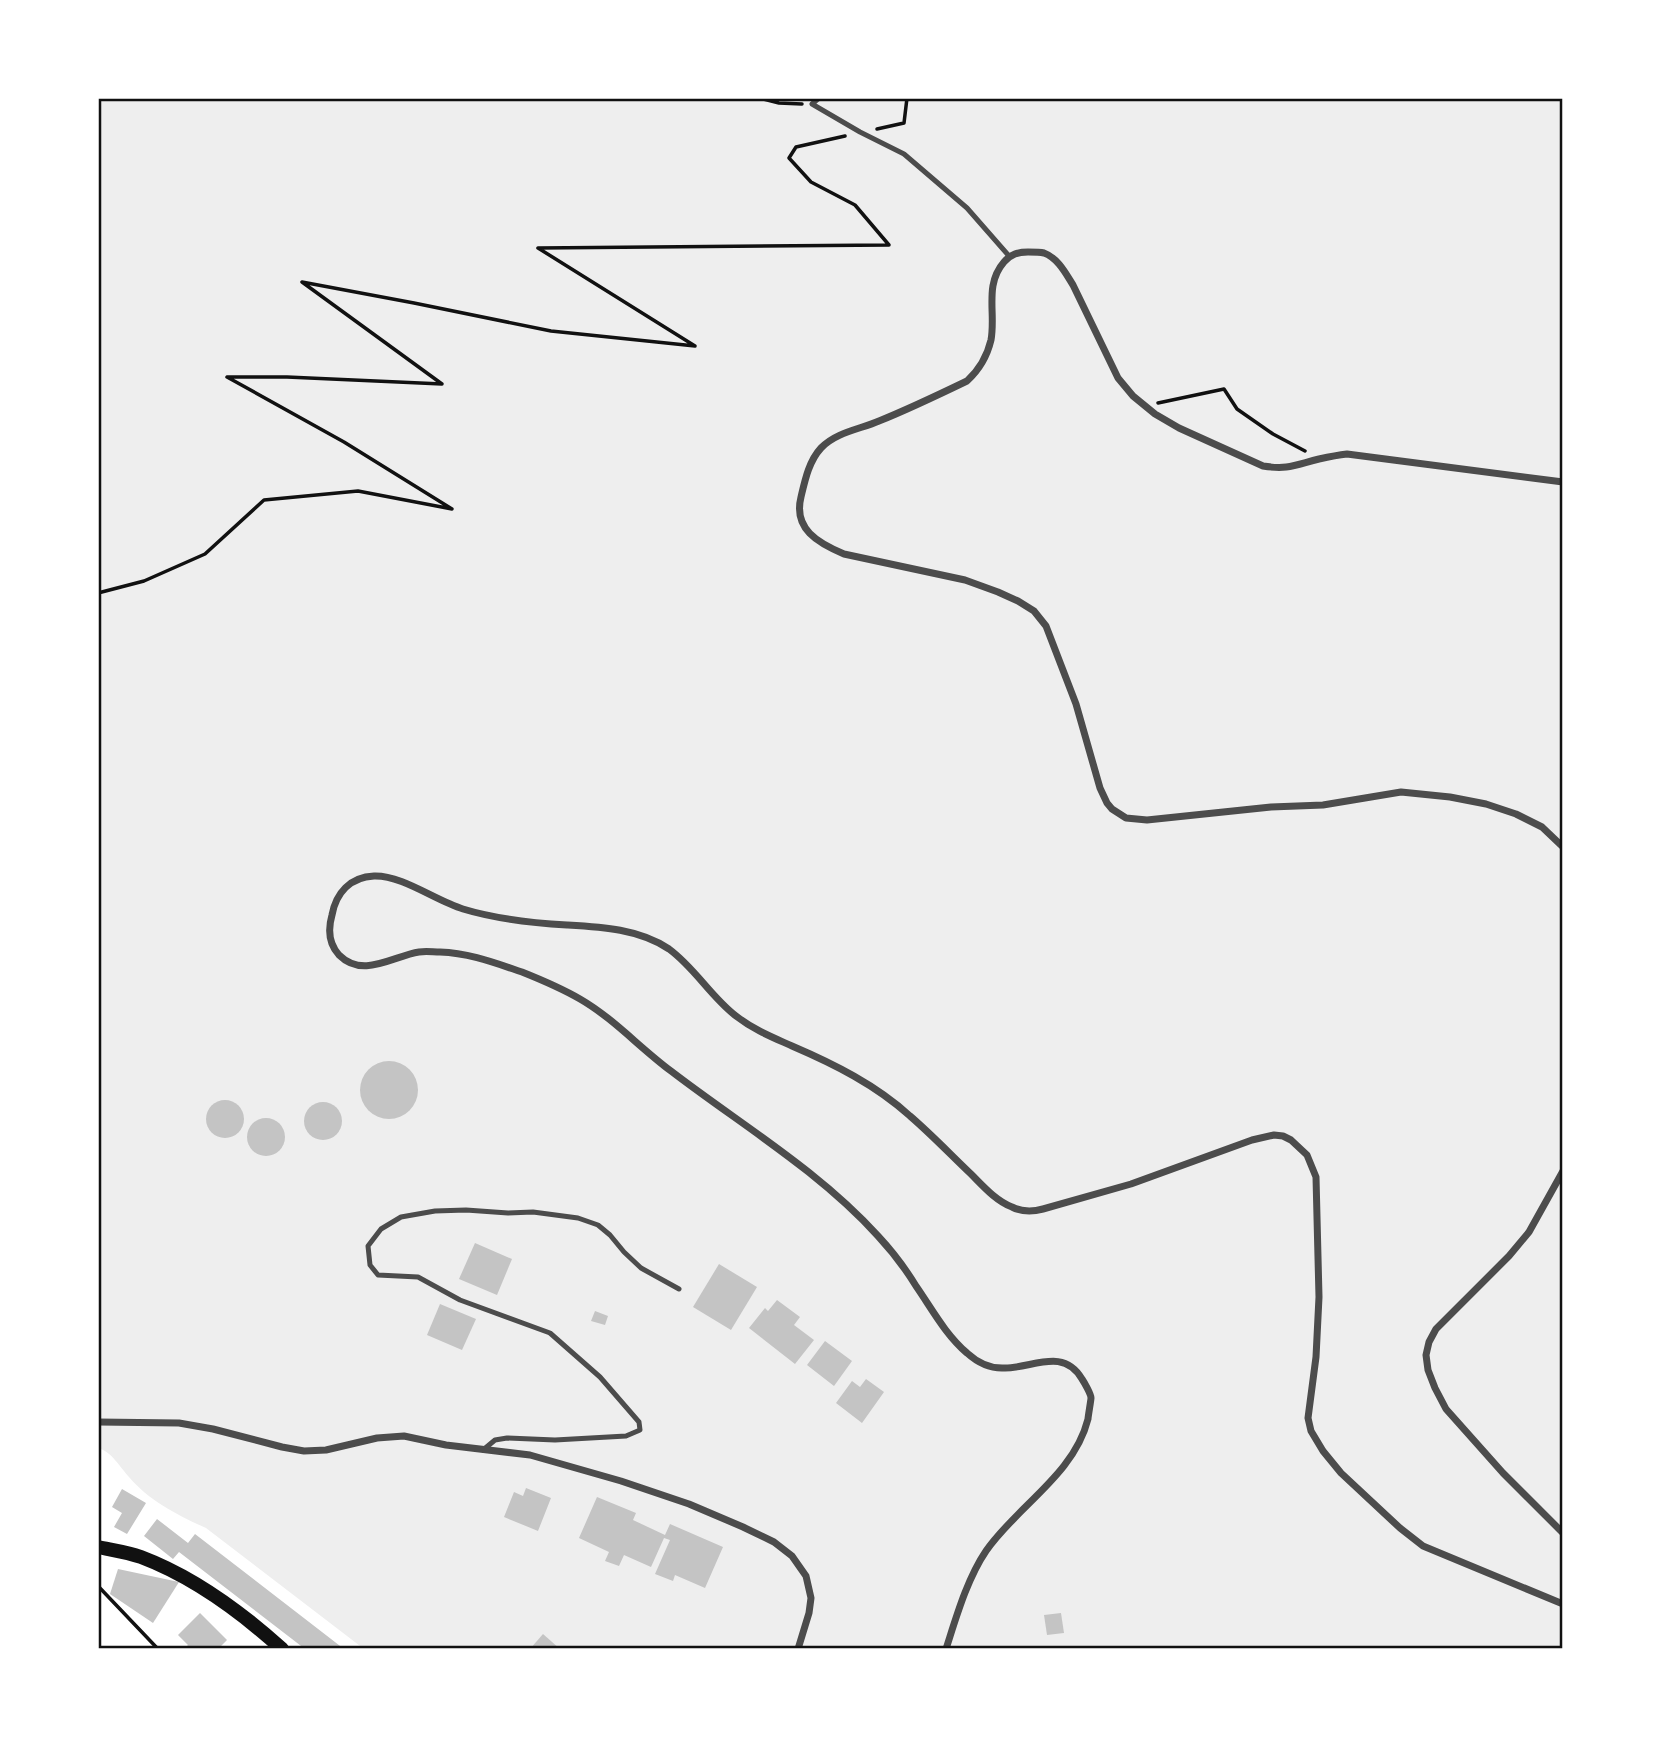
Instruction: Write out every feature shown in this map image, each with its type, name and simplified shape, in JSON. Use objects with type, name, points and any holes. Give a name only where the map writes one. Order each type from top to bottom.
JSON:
[{"type":"main road","points":[[98,1547],[138,1556],[200,1586],[233,1608],[282,1649]]},
{"type":"street","points":[[1563,482],[1347,454],[1289,468],[1263,466],[1179,428],[1155,414],[1133,396],[1118,379],[1073,285],[1055,260],[1044,253],[1020,252],[1009,256],[993,279],[991,339],[975,374],[967,382],[877,423],[838,436],[822,446],[812,460],[800,500],[799,514],[808,532],[828,547],[844,554],[965,580],[998,592],[1034,611],[1045,626],[1076,704],[1100,788],[1112,809],[1126,818],[1147,820],[1271,807],[1323,805],[1401,792],[1450,797],[1486,804],[1516,814],[1542,827],[1563,847]]},
{"type":"street","points":[[946,1649],[982,1557],[1004,1528],[1023,1512],[1057,1474],[1080,1441],[1091,1398],[1077,1371],[1060,1361],[1008,1369],[982,1364],[973,1359],[946,1332],[914,1281],[864,1221],[797,1163],[672,1072],[583,1001],[549,982],[502,965],[448,952],[419,952],[366,966],[346,960],[334,948],[330,931],[333,907],[348,883],[372,876],[385,877],[478,913],[503,919],[617,929],[667,948],[742,1021],[880,1091],[925,1129],[992,1195],[1018,1210],[1031,1212],[1131,1184],[1252,1140],[1274,1135],[1292,1140],[1307,1155],[1316,1177],[1320,1297],[1308,1418],[1311,1431],[1341,1473],[1423,1546],[1563,1604]]},
{"type":"street","points":[[1563,1171],[1529,1231],[1509,1256],[1436,1329],[1426,1355],[1428,1370],[1446,1409],[1503,1473],[1563,1533]]},
{"type":"street","points":[[98,1422],[179,1423],[304,1451],[326,1450],[377,1438],[404,1436],[446,1445],[530,1455],[621,1481],[689,1504],[774,1542],[792,1556],[806,1576],[811,1598],[798,1649]]},
{"type":"lane","points":[[818,98],[812,104],[860,132],[904,153],[967,208],[1009,256]]},
{"type":"lane","points":[[483,1450],[495,1440],[507,1437],[555,1440],[626,1436],[640,1430],[639,1422],[600,1377],[550,1333],[460,1300],[418,1277],[378,1275],[370,1265],[368,1246],[381,1229],[401,1217],[435,1211],[533,1212],[578,1218],[598,1225],[641,1268],[679,1289]]},
{"type":"path","points":[[759,98],[779,103],[812,104]]},
{"type":"path","points":[[98,593],[144,581],[205,554],[264,500],[358,491],[452,509],[344,442],[227,377],[442,384],[302,282],[551,331],[695,346],[538,248],[889,245],[855,205],[811,182],[789,158],[796,147],[904,123],[907,98]]},
{"type":"path","points":[[1155,414],[1157,403],[1224,389],[1237,409],[1273,434],[1319,459]]},
{"type":"path","points":[[98,1586],[158,1649]]},
{"type":"shaded area","points":[[98,98],[1563,98],[1563,1649],[364,1649],[206,1528],[155,1500],[137,1485],[111,1456],[98,1448]]},
{"type":"building","points":[[383,1061],[395,1061],[405,1065],[414,1074],[418,1096],[410,1111],[395,1119],[383,1119],[373,1115],[364,1106],[360,1096],[360,1084],[364,1074],[373,1065]]},
{"type":"building","points":[[225,1100],[238,1106],[244,1119],[238,1132],[225,1138],[212,1132],[206,1119],[212,1106]]},
{"type":"building","points":[[323,1102],[336,1108],[342,1121],[336,1134],[323,1140],[310,1134],[304,1121],[310,1108]]},
{"type":"building","points":[[266,1118],[279,1124],[285,1137],[279,1150],[266,1156],[253,1150],[247,1137],[253,1124]]},
{"type":"building","points":[[475,1243],[512,1259],[497,1295],[459,1279]]},
{"type":"building","points":[[719,1264],[757,1287],[731,1330],[693,1307]]},
{"type":"building","points":[[777,1300],[800,1317],[794,1325],[814,1340],[795,1364],[749,1328],[765,1308],[768,1311]]},
{"type":"building","points":[[440,1304],[476,1319],[462,1350],[427,1335]]},
{"type":"building","points":[[595,1311],[608,1316],[605,1325],[591,1321]]},
{"type":"building","points":[[825,1341],[852,1361],[834,1386],[807,1365]]},
{"type":"building","points":[[866,1379],[884,1392],[862,1423],[836,1403],[852,1381],[860,1387]]},
{"type":"building","points":[[526,1488],[551,1498],[538,1531],[504,1517],[514,1492],[523,1496]]},
{"type":"building","points":[[122,1489],[146,1503],[127,1534],[114,1527],[122,1513],[112,1507]]},
{"type":"building","points":[[597,1497],[636,1513],[633,1520],[665,1535],[670,1524],[723,1547],[705,1588],[675,1575],[673,1581],[655,1574],[670,1540],[664,1538],[651,1567],[624,1555],[619,1566],[605,1561],[609,1552],[579,1538]]},
{"type":"building","points":[[157,1519],[188,1543],[195,1534],[344,1649],[305,1649],[179,1552],[173,1559],[144,1536]]},
{"type":"building","points":[[118,1569],[179,1582],[153,1623],[110,1594]]},
{"type":"building","points":[[200,1613],[227,1640],[218,1649],[184,1649],[188,1645],[178,1635]]},
{"type":"building","points":[[1061,1613],[1064,1633],[1047,1635],[1044,1615]]},
{"type":"building","points":[[543,1634],[560,1649],[530,1649]]}]
